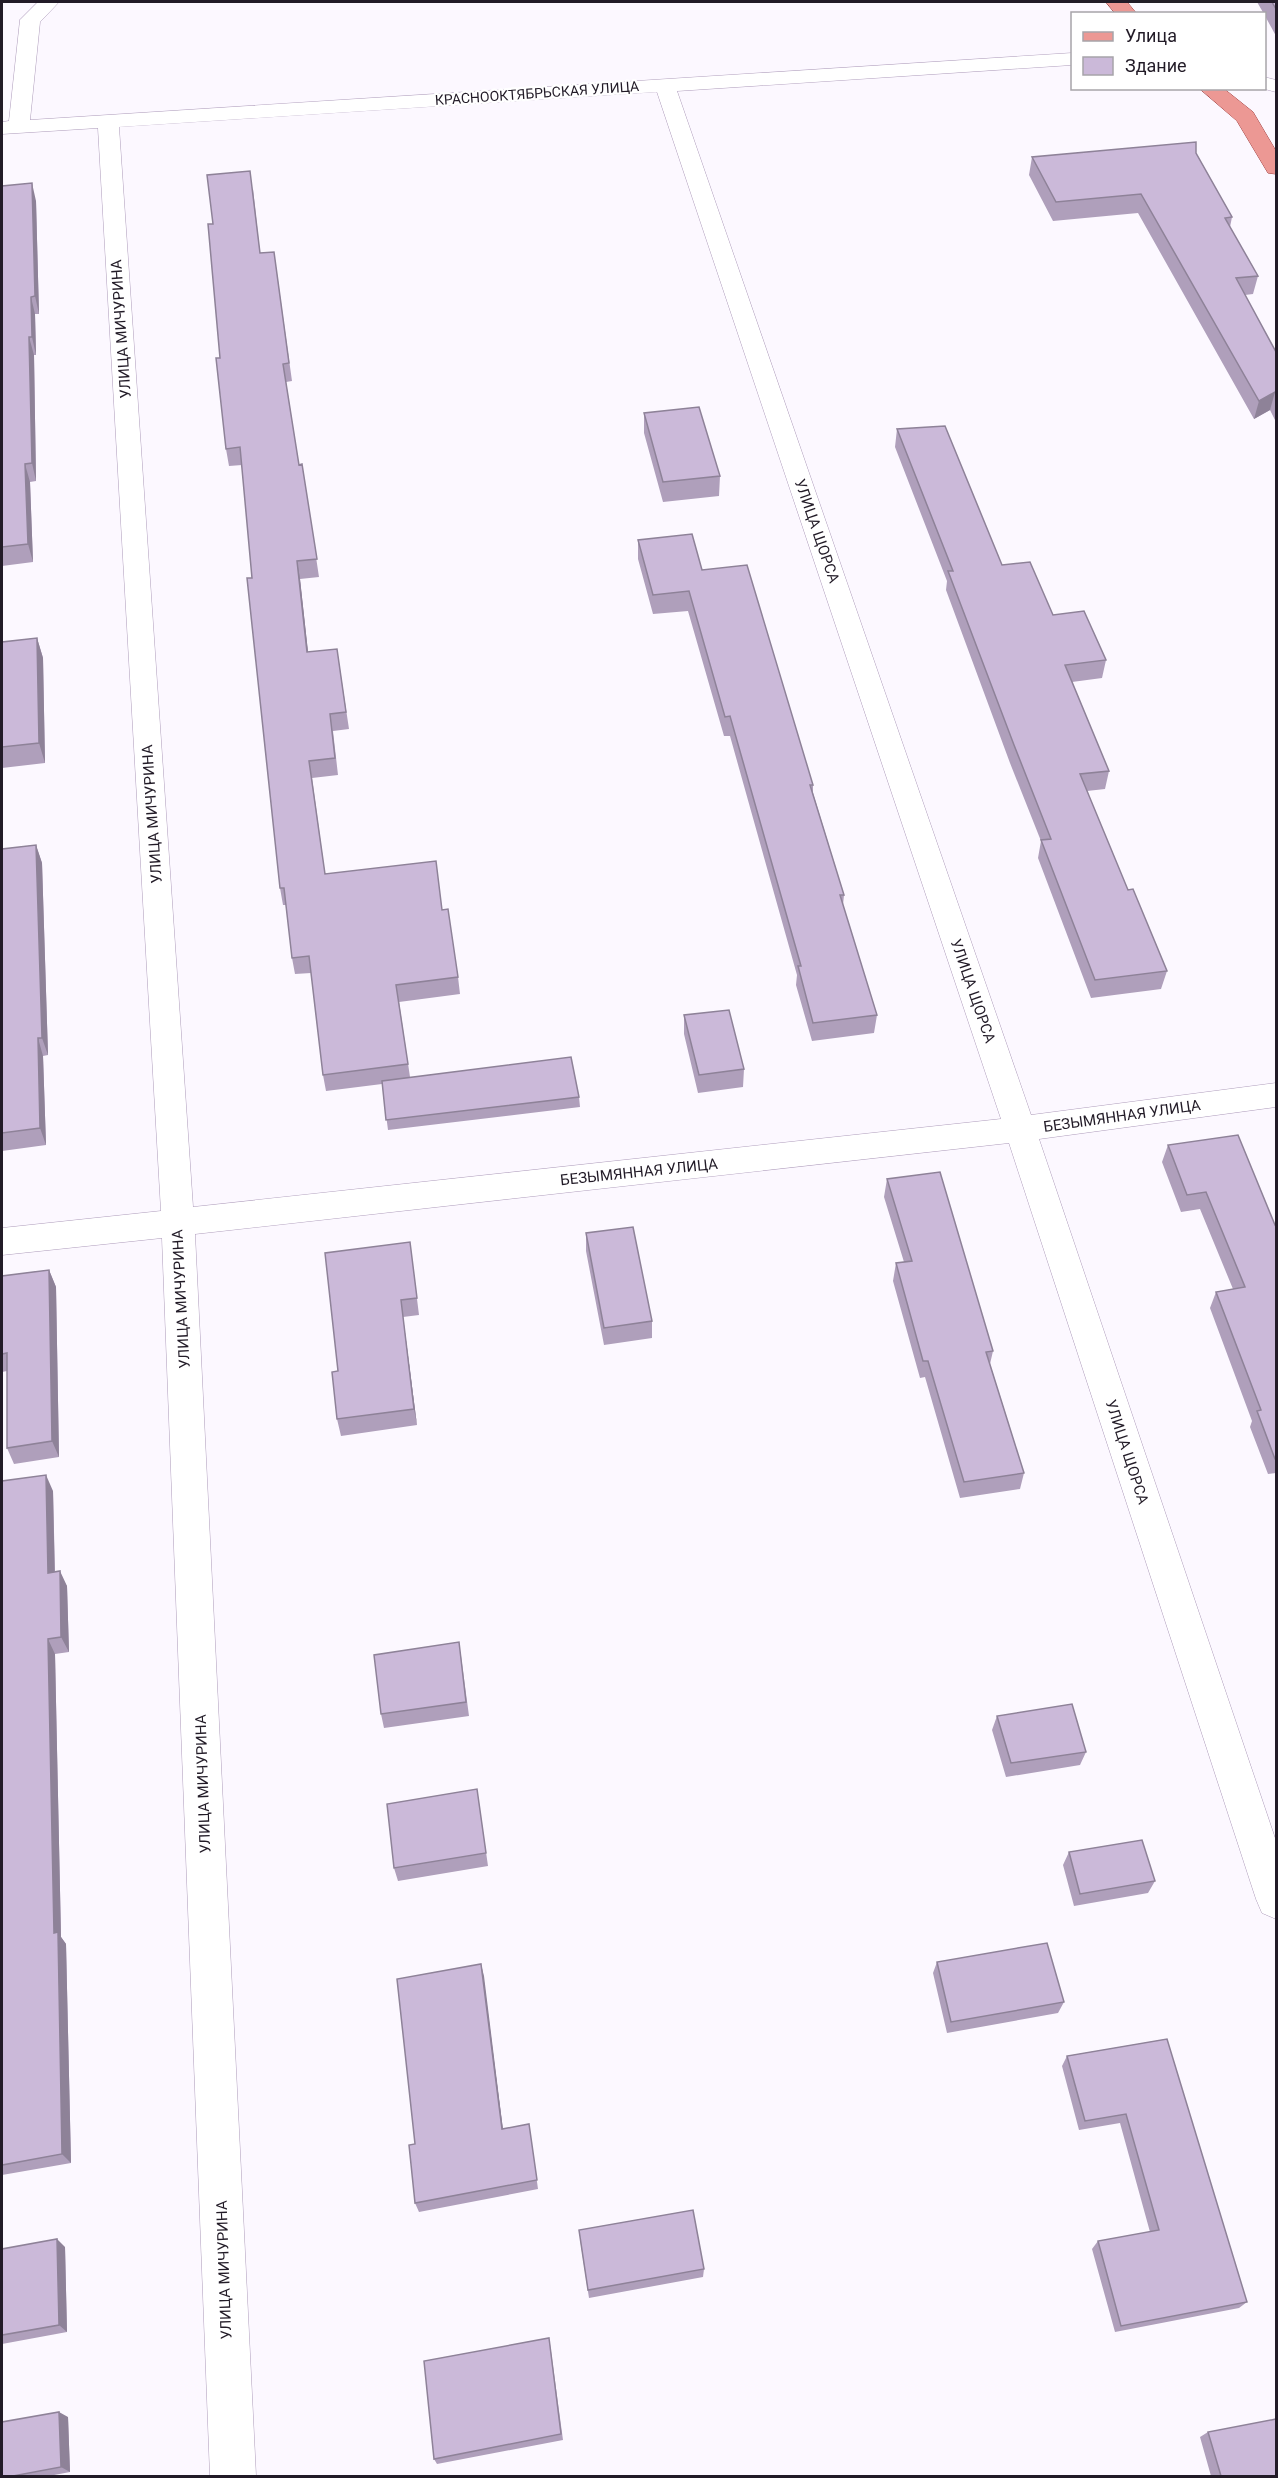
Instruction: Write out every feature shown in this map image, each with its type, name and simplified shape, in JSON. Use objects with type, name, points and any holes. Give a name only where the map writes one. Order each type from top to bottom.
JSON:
[{"type":"main road","points":[[1211,90],[1245,117],[1276,168]]},
{"type":"street","points":[[10,127],[30,20],[50,2]]},
{"type":"street","name":"КРАСНООКТЯБРЬСКАЯ УЛИЦА","points":[[10,127],[1071,59]]},
{"type":"street","name":"УЛИЦА ЩОРСА","points":[[665,85],[1020,1129],[1276,1899]]},
{"type":"street","name":"УЛИЦА МИЧУРИНА","points":[[108,122],[178,1224],[233,2476]]},
{"type":"street","name":"БЕЗЫМЯННАЯ УЛИЦА","points":[[2,1242],[1020,1129],[1276,1095]]},
{"type":"building","points":[[1196,142],[1196,153],[1232,217],[1225,218],[1258,276],[1236,278],[1276,352],[1276,394],[1275,392],[1259,401],[1141,194],[1056,202],[1032,157]]},
{"type":"building","points":[[250,171],[260,253],[274,252],[289,363],[283,364],[317,559],[297,561],[307,652],[337,649],[346,712],[330,714],[335,758],[309,761],[325,874],[436,861],[442,910],[448,909],[458,977],[396,985],[408,1064],[323,1075],[309,956],[292,958],[284,888],[280,888],[247,578],[252,578],[240,447],[226,449],[216,358],[220,358],[208,224],[213,224],[207,175]]},
{"type":"building","points":[[32,183],[35,296],[31,297],[32,337],[29,337],[32,463],[25,464],[28,544],[2,547],[2,186]]},
{"type":"building","points":[[699,407],[720,476],[663,482],[644,413]]},
{"type":"building","points":[[945,426],[1002,565],[1030,562],[1053,615],[1084,611],[1106,660],[1065,665],[1109,771],[1080,774],[1128,890],[1133,889],[1167,971],[1095,980],[1041,840],[1051,839],[948,571],[953,571],[897,429]]},
{"type":"building","points":[[692,534],[702,570],[747,565],[813,785],[810,785],[844,895],[840,895],[877,1015],[813,1023],[798,966],[801,966],[730,716],[725,717],[689,591],[653,595],[638,540]]},
{"type":"building","points":[[37,638],[39,743],[2,747],[2,642]]},
{"type":"building","points":[[36,845],[42,1038],[38,1038],[40,1128],[2,1133],[2,849]]},
{"type":"building","points":[[729,1010],[744,1069],[699,1075],[684,1015]]},
{"type":"building","points":[[571,1057],[579,1097],[386,1120],[382,1081]]},
{"type":"building","points":[[1238,1135],[1276,1224],[1276,1459],[1257,1411],[1261,1410],[1216,1292],[1245,1287],[1206,1192],[1187,1195],[1168,1145]]},
{"type":"building","points":[[940,1172],[993,1351],[986,1352],[1024,1473],[964,1482],[928,1361],[923,1361],[896,1263],[912,1261],[887,1179]]},
{"type":"building","points":[[633,1227],[652,1321],[604,1328],[586,1233]]},
{"type":"building","points":[[410,1242],[417,1298],[401,1300],[414,1409],[337,1419],[332,1372],[338,1371],[325,1253]]},
{"type":"building","points":[[49,1270],[52,1441],[7,1448],[7,1353],[2,1354],[2,1276]]},
{"type":"building","points":[[46,1475],[48,1573],[60,1571],[61,1637],[48,1639],[54,1933],[58,1932],[62,2154],[2,2165],[2,1481]]},
{"type":"building","points":[[459,1642],[466,1702],[381,1714],[374,1655]]},
{"type":"building","points":[[1072,1704],[1086,1752],[1011,1763],[997,1716]]},
{"type":"building","points":[[477,1789],[486,1853],[394,1868],[387,1804]]},
{"type":"building","points":[[1142,1840],[1155,1881],[1080,1894],[1069,1852]]},
{"type":"building","points":[[1047,1943],[1064,2002],[951,2022],[937,1962]]},
{"type":"building","points":[[481,1964],[502,2129],[529,2124],[537,2180],[415,2203],[409,2145],[415,2144],[397,1979]]},
{"type":"building","points":[[1167,2039],[1247,2302],[1121,2326],[1098,2241],[1159,2230],[1126,2114],[1085,2121],[1067,2056]]},
{"type":"building","points":[[693,2210],[704,2269],[588,2290],[579,2230]]},
{"type":"building","points":[[57,2239],[59,2325],[2,2335],[2,2249]]},
{"type":"building","points":[[549,2338],[561,2434],[434,2459],[424,2361]]},
{"type":"building","points":[[59,2412],[61,2467],[2,2476],[2,2422]]},
{"type":"building","points":[[1276,2419],[1276,2476],[1221,2476],[1208,2432]]}]
